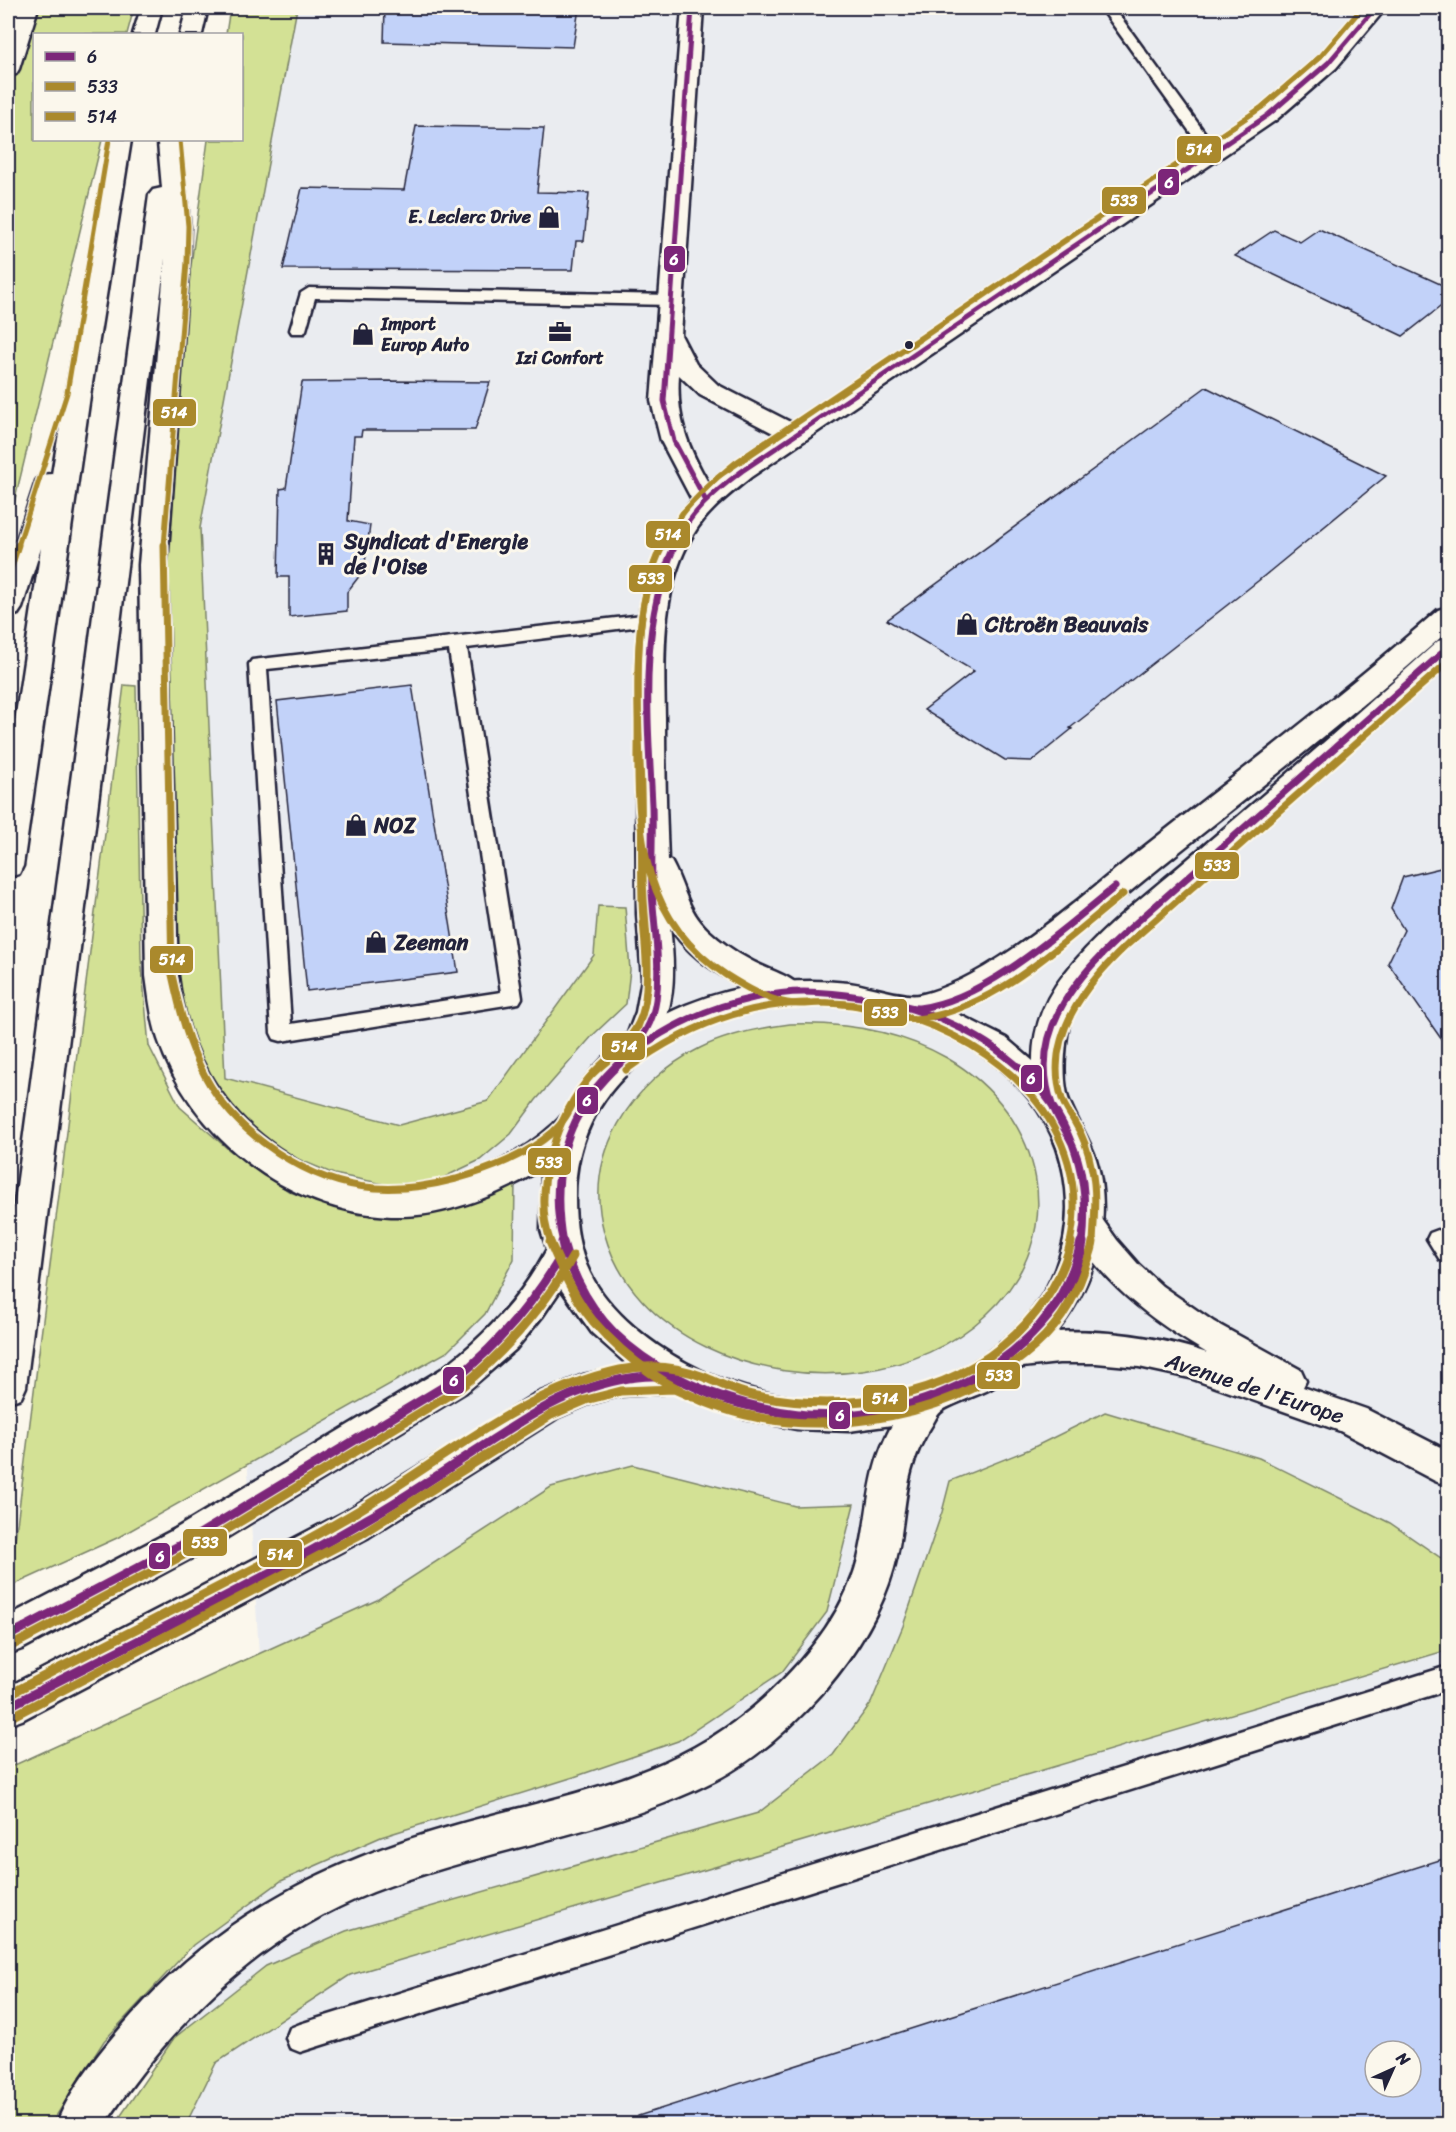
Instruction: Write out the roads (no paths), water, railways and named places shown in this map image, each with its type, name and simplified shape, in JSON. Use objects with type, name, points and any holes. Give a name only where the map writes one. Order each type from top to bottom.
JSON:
[{"type":"main road","points":[[8,69],[27,8]]},
{"type":"main road","points":[[144,33],[151,8]]},
{"type":"main road","points":[[191,33],[197,8]]},
{"type":"main road","points":[[692,8],[673,300],[664,387],[666,418],[687,470],[706,501]]},
{"type":"main road","points":[[639,1046],[654,1013],[658,985],[658,957],[652,911],[653,848],[649,743],[651,620],[659,580],[674,544],[692,517],[706,501],[742,471],[1268,115],[1310,80],[1343,48],[1375,8]]},
{"type":"main road","points":[[8,866],[77,396],[120,141]]},
{"type":"main road","points":[[170,141],[178,227],[177,262],[153,565],[162,976],[169,1026],[177,1048],[206,1096],[248,1143],[292,1177],[346,1197],[400,1202],[451,1194],[506,1173],[569,1131]]},
{"type":"main road","points":[[8,1387],[141,339],[170,141]]},
{"type":"main road","points":[[670,338],[685,367],[709,390],[796,435]]},
{"type":"main road","points":[[8,608],[77,396]]},
{"type":"main road","points":[[917,1008],[942,1001],[973,987],[1004,970],[1047,940],[1369,686],[1449,616]]},
{"type":"main road","points":[[1052,1105],[1048,1055],[1054,1021],[1061,1004],[1084,973],[1153,907],[1449,648]]},
{"type":"main road","points":[[653,848],[674,908],[690,931],[727,963],[789,993]]},
{"type":"main road","points":[[825,992],[861,995],[917,1008],[961,1027],[994,1047],[1024,1071],[1052,1105],[1068,1132],[1079,1161],[1085,1191],[1085,1222],[1080,1254],[1064,1292],[1039,1328],[1013,1353],[974,1379],[928,1399],[871,1412],[810,1415],[769,1410],[711,1395],[676,1378],[644,1358],[605,1322],[584,1295],[564,1251],[558,1224],[555,1197],[561,1157],[569,1131],[597,1085],[622,1059],[639,1046],[675,1023],[709,1010],[744,999],[789,993],[825,992]]},
{"type":"main road","name":"Avenue de l'Europe","points":[[1085,1222],[1103,1251],[1120,1271],[1159,1305],[1353,1420],[1449,1470]]},
{"type":"main road","points":[[8,1636],[188,1541],[424,1399],[476,1364],[494,1349],[524,1316],[549,1280],[564,1251]]},
{"type":"main road","name":"Avenue de l'Europe","points":[[1013,1353],[1079,1347],[1157,1356],[1211,1370],[1353,1420]]},
{"type":"main road","points":[[8,1707],[356,1525],[546,1406],[583,1390],[619,1381],[676,1378]]},
{"type":"main road","points":[[79,2124],[106,2080],[170,2003],[239,1942],[281,1915],[362,1876],[416,1856],[603,1803],[677,1778],[704,1765],[754,1730],[800,1688],[835,1645],[851,1620],[873,1575],[883,1533],[886,1494],[894,1460],[928,1399]]},
{"type":"lane","points":[[1107,8],[1213,154]]},
{"type":"lane","points":[[298,330],[309,293],[673,300]]},
{"type":"lane","points":[[457,643],[512,998],[281,1033],[258,664],[651,620]]},
{"type":"lane","points":[[300,2038],[1449,1678]]},
{"type":"place","name":"E. Leclerc Drive","points":[[549,217]]},
{"type":"place","name":"Izi Confort","points":[[560,332]]},
{"type":"place","name":"Import Europ Auto","points":[[363,334]]},
{"type":"place","name":"Syndicat d'Energie de l'Oise","points":[[326,554]]},
{"type":"place","name":"Citroën Beauvais","points":[[967,624]]},
{"type":"place","name":"NOZ","points":[[356,825]]},
{"type":"place","name":"Zeeman","points":[[376,942]]}]
